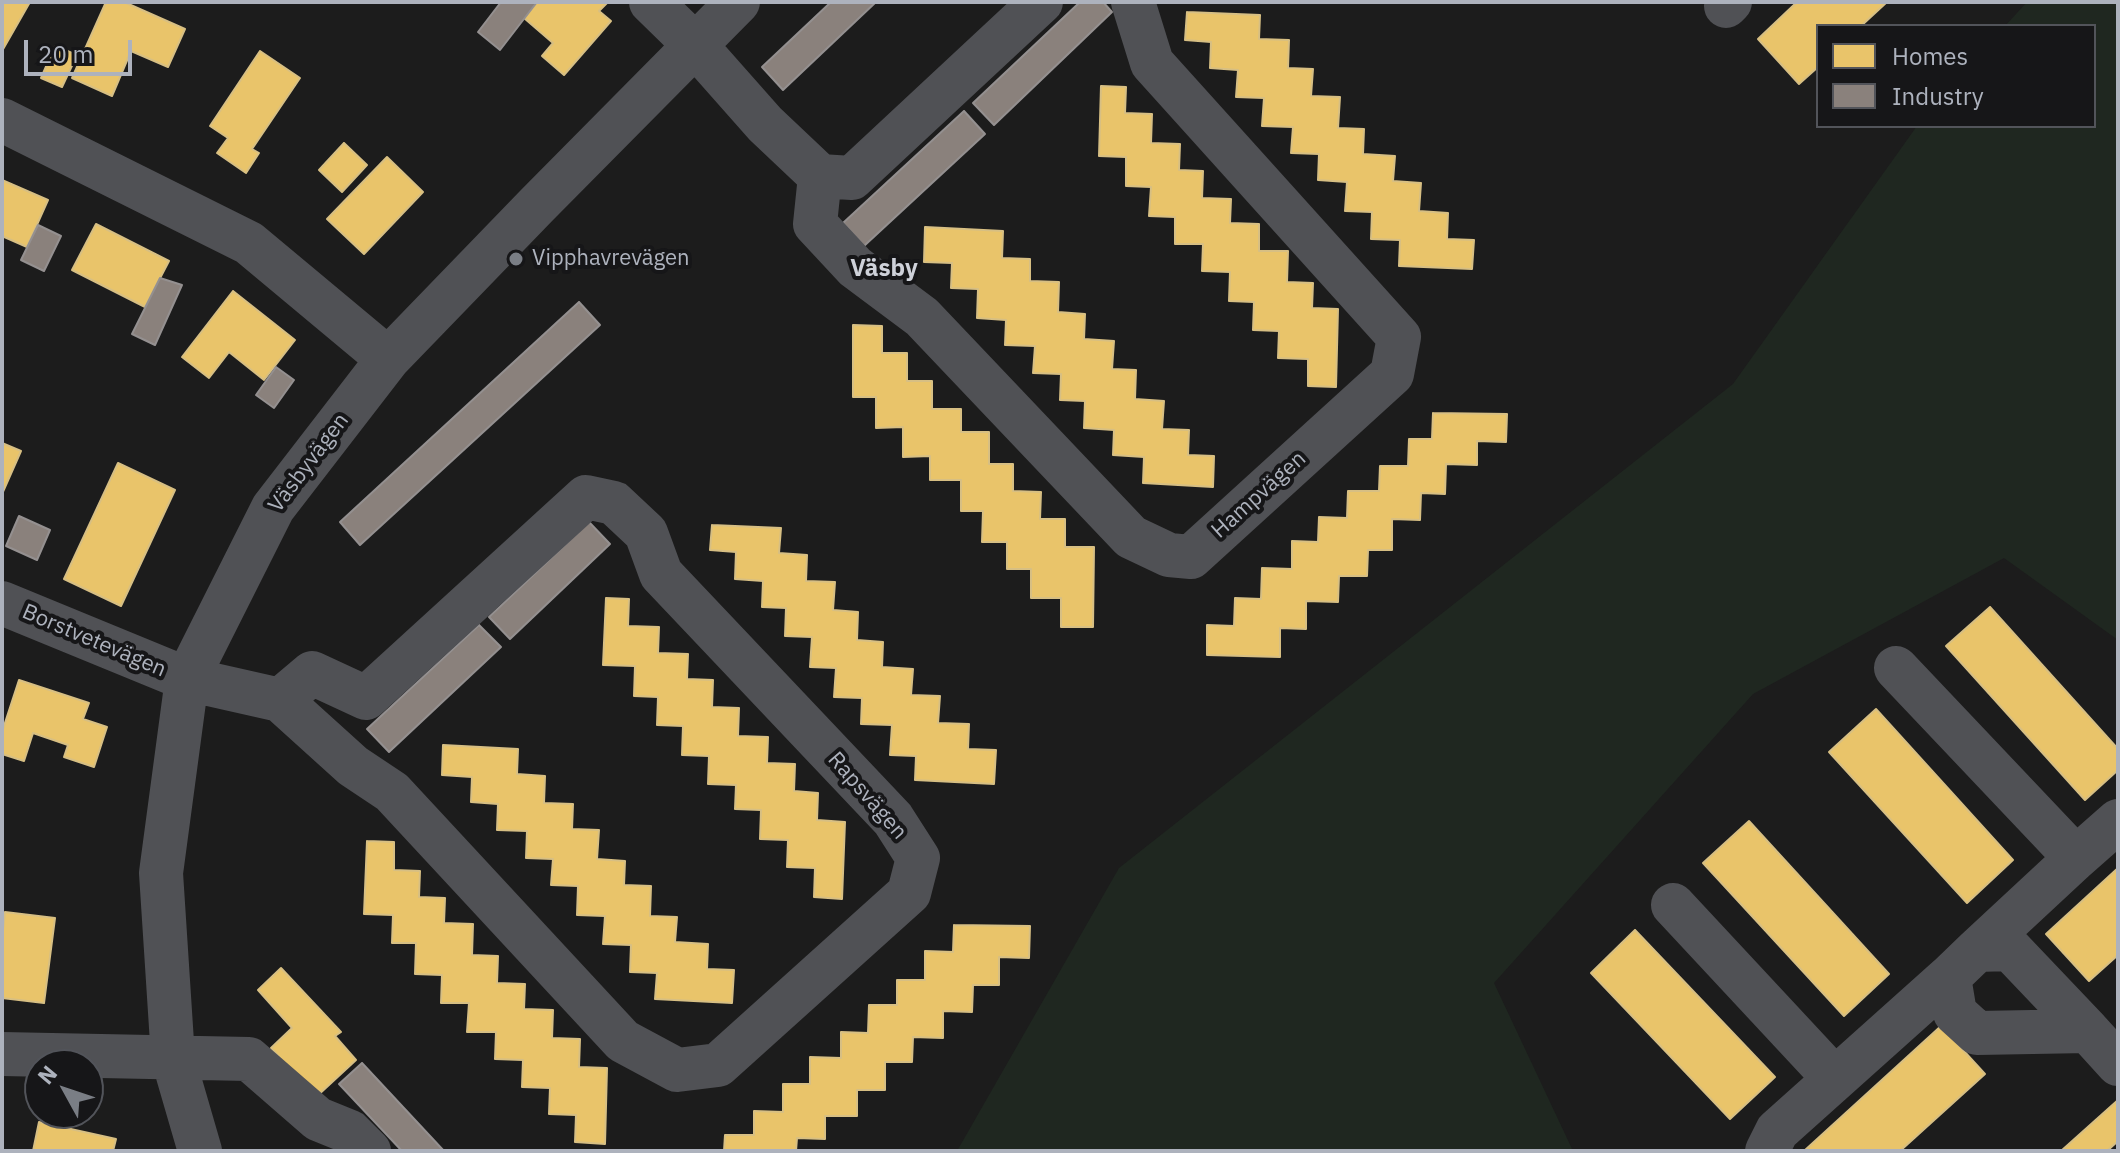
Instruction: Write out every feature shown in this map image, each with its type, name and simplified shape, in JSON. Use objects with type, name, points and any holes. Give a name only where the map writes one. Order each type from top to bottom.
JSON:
[{"type":"street","points":[[651,2],[696,46],[765,124],[820,176],[852,178],[1041,2]]},
{"type":"street","name":"Väsbyvägen","points":[[200,1151],[173,1058],[161,873],[187,679],[273,508],[388,359],[738,2]]},
{"type":"street","name":"Hampvägen","points":[[820,176],[815,224],[855,267],[922,317],[1131,537],[1169,555],[1191,557],[1392,374],[1399,337],[1152,63],[1133,2]]},
{"type":"street","points":[[2,120],[249,243],[388,359]]},
{"type":"street","name":"Rapsvägen","points":[[187,679],[280,700],[353,766],[392,792],[623,1041],[677,1070],[718,1065],[909,893],[918,858],[893,819],[661,574],[646,533],[614,503],[586,497],[366,698],[312,673],[280,700]]},
{"type":"street","name":"Borstvetevägen","points":[[2,603],[187,679]]},
{"type":"street","points":[[1896,668],[2076,858]]},
{"type":"street","points":[[1767,1151],[1777,1131],[2118,821]]},
{"type":"street","points":[[1673,905],[1835,1079]]},
{"type":"street","points":[[1963,964],[2010,949],[2118,1064]]},
{"type":"street","points":[[1963,964],[1955,1013],[1977,1033],[2088,1031]]},
{"type":"street","points":[[2,1054],[249,1059],[318,1119],[350,1132],[369,1151]]},
{"type":"shaded area","points":[[2027,2],[2118,2],[2118,640],[2004,558],[1753,694],[1494,983],[1573,1151],[957,1151],[1119,868],[1733,384],[1916,128],[2096,128],[2096,24],[2007,24]]},
{"type":"building: Homes","points":[[2,2],[30,2],[2,51]]},
{"type":"building: Homes","points":[[106,2],[124,2],[185,29],[168,67],[131,51],[112,96],[72,78]]},
{"type":"building: Homes","points":[[537,2],[608,2],[599,11],[611,21],[564,75],[542,56],[553,43],[524,18]]},
{"type":"building: Homes","points":[[1797,2],[1887,2],[1863,24],[1816,24],[1816,69],[1799,84],[1758,39]]},
{"type":"building: Homes","points":[[1187,12],[1260,15],[1259,39],[1289,40],[1288,68],[1313,69],[1311,96],[1340,97],[1338,128],[1364,129],[1363,154],[1395,156],[1393,181],[1421,183],[1419,211],[1448,213],[1447,239],[1474,240],[1472,269],[1399,266],[1400,240],[1371,239],[1372,212],[1345,211],[1347,182],[1318,180],[1319,154],[1291,153],[1293,127],[1262,126],[1264,98],[1236,97],[1238,70],[1210,68],[1211,42],[1185,40]]},
{"type":"building: Homes","points":[[55,46],[77,55],[62,87],[41,78]]},
{"type":"building: Homes","points":[[260,51],[300,78],[252,149],[259,153],[246,173],[217,153],[228,138],[210,126]]},
{"type":"building: Homes","points":[[1101,86],[1126,87],[1125,113],[1152,114],[1151,143],[1180,144],[1179,170],[1203,171],[1202,198],[1231,199],[1230,223],[1259,224],[1259,251],[1288,251],[1287,282],[1313,283],[1312,308],[1338,309],[1336,387],[1308,386],[1308,359],[1278,358],[1279,331],[1253,330],[1254,302],[1229,301],[1230,272],[1202,271],[1203,244],[1175,244],[1175,217],[1149,216],[1151,187],[1126,186],[1126,157],[1099,156]]},
{"type":"building: Homes","points":[[344,143],[367,165],[342,192],[319,170]]},
{"type":"building: Homes","points":[[387,157],[423,192],[364,254],[327,219]]},
{"type":"building: Homes","points":[[2,180],[48,200],[27,247],[2,236]]},
{"type":"building: Homes","points":[[96,224],[169,261],[145,307],[72,270]]},
{"type":"building: Homes","points":[[925,227],[1003,231],[1002,258],[1030,259],[1030,281],[1059,282],[1058,312],[1085,314],[1084,339],[1114,341],[1112,369],[1136,370],[1135,399],[1164,401],[1162,429],[1189,430],[1188,455],[1214,456],[1213,487],[1143,483],[1144,457],[1113,455],[1114,430],[1084,428],[1085,401],[1060,400],[1061,374],[1033,373],[1035,346],[1005,345],[1006,320],[977,318],[978,289],[951,288],[952,263],[924,262]]},
{"type":"building: Homes","points":[[233,291],[295,340],[264,380],[229,352],[209,378],[182,357]]},
{"type":"building: Homes","points":[[853,325],[882,326],[882,353],[907,353],[907,381],[932,381],[932,409],[961,409],[961,432],[989,432],[989,464],[1013,464],[1013,491],[1041,492],[1040,519],[1065,519],[1065,547],[1094,547],[1093,627],[1061,627],[1061,598],[1031,598],[1031,569],[1007,569],[1007,542],[982,542],[983,511],[961,511],[961,480],[930,480],[930,456],[903,457],[903,427],[876,428],[876,397],[853,397]]},
{"type":"building: Homes","points":[[1433,413],[1507,414],[1506,442],[1477,441],[1477,465],[1446,464],[1445,494],[1421,493],[1420,520],[1392,519],[1392,550],[1368,550],[1367,576],[1339,576],[1338,602],[1306,601],[1306,629],[1280,628],[1280,657],[1207,655],[1207,625],[1234,626],[1235,598],[1261,599],[1262,568],[1292,569],[1292,541],[1318,542],[1319,517],[1347,518],[1348,491],[1379,491],[1380,466],[1408,466],[1409,439],[1432,439]]},
{"type":"building: Homes","points":[[2,443],[21,451],[2,494]]},
{"type":"building: Homes","points":[[118,463],[175,490],[121,606],[64,579]]},
{"type":"building: Homes","points":[[712,525],[781,528],[779,553],[807,555],[806,581],[835,582],[833,610],[858,612],[857,640],[883,642],[882,667],[913,669],[911,695],[940,696],[938,723],[969,724],[968,749],[996,750],[994,784],[915,780],[916,756],[890,755],[892,725],[861,724],[862,698],[834,697],[836,668],[810,667],[812,637],[785,636],[786,608],[762,607],[763,581],[735,579],[736,552],[710,550]]},
{"type":"building: Homes","points":[[606,598],[629,599],[628,626],[659,627],[658,653],[688,654],[687,679],[713,680],[712,707],[739,708],[738,736],[768,737],[767,763],[795,764],[794,791],[818,793],[817,820],[845,822],[842,899],[814,897],[815,868],[787,867],[788,840],[760,839],[761,810],[735,809],[736,785],[708,784],[709,756],[682,755],[683,726],[657,725],[658,697],[634,696],[635,666],[603,665]]},
{"type":"building: Homes","points":[[1990,607],[2118,749],[2118,770],[2085,800],[1946,646]]},
{"type":"building: Homes","points":[[19,680],[89,703],[83,719],[107,727],[94,767],[64,757],[68,745],[33,733],[24,761],[2,754],[2,732]]},
{"type":"building: Homes","points":[[1876,709],[2013,860],[1967,903],[1829,752]]},
{"type":"building: Homes","points":[[443,745],[518,749],[517,774],[545,776],[544,803],[573,804],[572,829],[599,830],[597,859],[625,861],[624,885],[651,886],[650,916],[677,917],[675,942],[708,944],[707,969],[734,970],[732,1003],[655,999],[657,973],[630,972],[631,945],[603,944],[605,916],[577,915],[578,886],[551,885],[553,859],[526,858],[527,831],[497,830],[498,804],[471,802],[472,777],[442,775]]},
{"type":"building: Homes","points":[[1749,821],[1889,974],[1844,1016],[1703,863]]},
{"type":"building: Homes","points":[[367,841],[394,842],[394,870],[420,871],[419,897],[445,898],[444,923],[473,924],[472,955],[498,956],[497,983],[525,984],[524,1009],[553,1010],[552,1038],[580,1039],[579,1067],[607,1068],[605,1144],[575,1142],[576,1115],[549,1114],[550,1088],[522,1087],[523,1060],[495,1059],[496,1032],[467,1032],[469,1003],[441,1003],[442,975],[415,974],[416,943],[392,943],[393,915],[364,914]]},
{"type":"building: Homes","points":[[2118,868],[2118,955],[2089,981],[2046,934]]},
{"type":"building: Homes","points":[[5,912],[55,918],[44,1003],[2,998]]},
{"type":"building: Homes","points":[[954,925],[1030,926],[1029,958],[999,957],[999,985],[973,985],[972,1012],[943,1011],[943,1038],[913,1037],[912,1062],[885,1062],[885,1090],[857,1090],[857,1116],[825,1116],[825,1139],[797,1138],[796,1151],[724,1151],[725,1135],[754,1135],[754,1111],[783,1112],[783,1084],[810,1084],[810,1057],[841,1058],[841,1032],[868,1033],[869,1005],[897,1005],[897,980],[925,980],[925,951],[953,952]]},
{"type":"building: Homes","points":[[1635,930],[1775,1077],[1730,1119],[1591,973]]},
{"type":"building: Homes","points":[[281,968],[341,1032],[335,1036],[356,1060],[316,1097],[271,1048],[292,1028],[258,990]]},
{"type":"building: Homes","points":[[1941,1026],[1985,1074],[1900,1151],[1804,1151]]},
{"type":"building: Homes","points":[[2118,1100],[2118,1141],[2107,1151],[2061,1151]]},
{"type":"building: Homes","points":[[38,1129],[71,1129],[116,1139],[113,1151],[33,1151]]},
{"type":"building: Industry","points":[[501,2],[537,2],[500,50],[478,32]]},
{"type":"building: Industry","points":[[831,2],[876,2],[783,90],[762,67]]},
{"type":"building: Industry","points":[[1080,2],[1103,2],[1112,12],[994,125],[973,103]]},
{"type":"building: Industry","points":[[964,111],[985,134],[864,246],[843,223]]},
{"type":"building: Industry","points":[[38,225],[61,236],[44,271],[21,260]]},
{"type":"building: Industry","points":[[160,278],[182,285],[155,345],[132,334]]},
{"type":"building: Industry","points":[[579,302],[600,325],[360,545],[340,522]]},
{"type":"building: Industry","points":[[276,367],[294,380],[274,408],[256,395]]},
{"type":"building: Industry","points":[[19,516],[50,530],[37,560],[6,546]]},
{"type":"building: Industry","points":[[589,522],[610,544],[510,639],[489,617]]},
{"type":"building: Industry","points":[[479,625],[501,647],[389,752],[367,729]]},
{"type":"building: Industry","points":[[362,1063],[444,1151],[402,1151],[339,1084]]},
{"type":"place","name":"Vipphavrevägen","points":[[516,259]]},
{"type":"district","name":"Väsby","points":[[884,269]]}]
